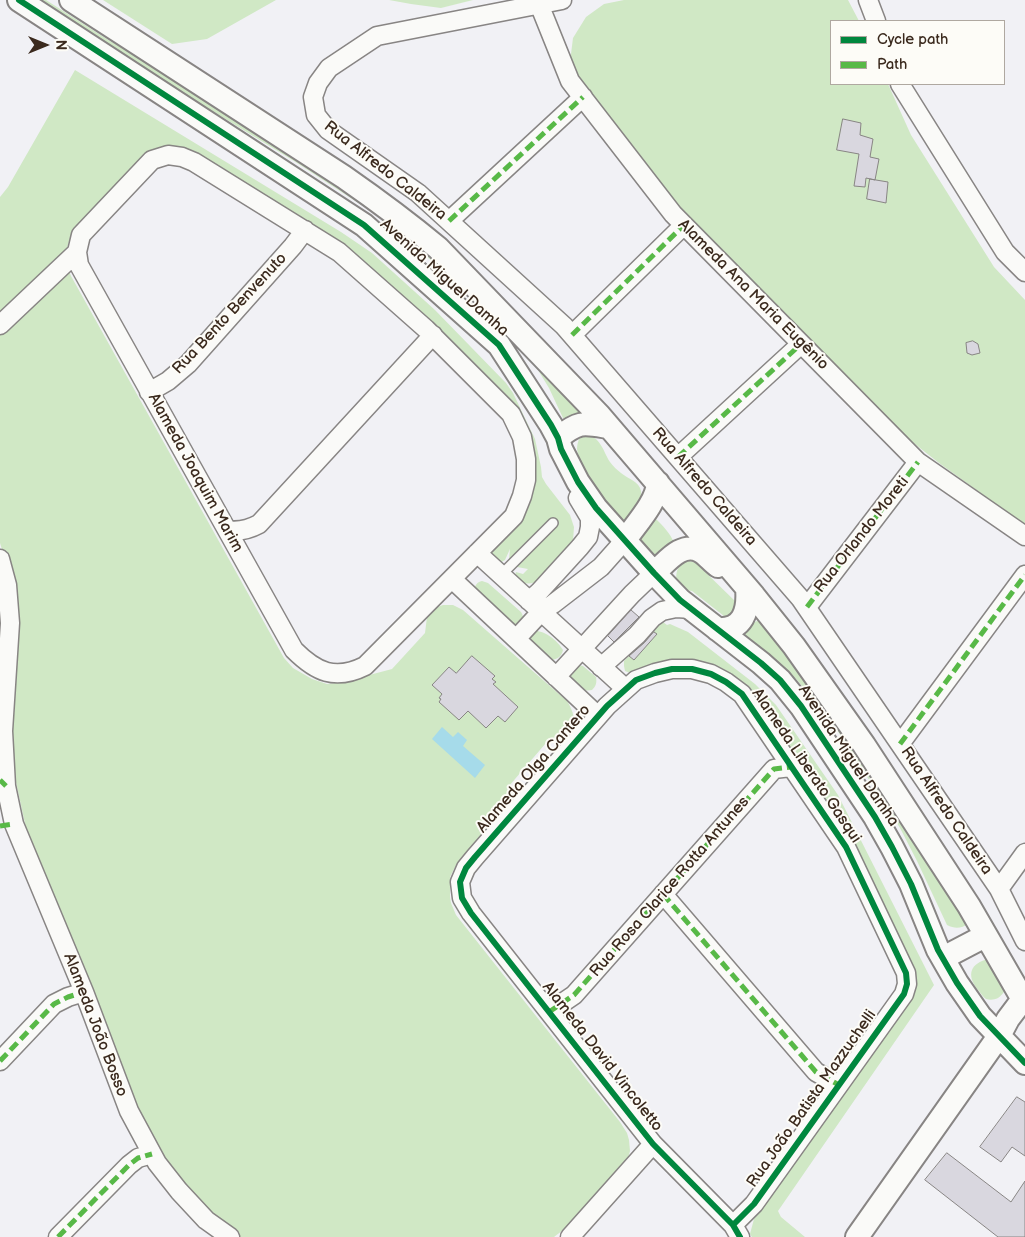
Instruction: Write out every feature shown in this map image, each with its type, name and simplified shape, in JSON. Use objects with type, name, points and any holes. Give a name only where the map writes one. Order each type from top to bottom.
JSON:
[{"type":"street","name":"Avenida Miguel Damha","points":[[19,0],[364,225],[499,345],[552,425],[578,482],[596,508],[680,600],[761,663],[780,680],[801,706],[875,817],[892,847],[956,983],[980,1016],[1025,1063]]},
{"type":"street","name":"Avenida Miguel Damha","points":[[71,0],[344,177],[410,224],[438,248],[599,415],[746,587],[798,652],[864,745],[964,898],[1024,1001]]},
{"type":"street","points":[[539,4],[562,0]]},
{"type":"street","points":[[868,0],[876,20]]},
{"type":"street","name":"Rua Alfredo Caldeira","points":[[539,4],[377,36],[329,68],[318,83],[313,97],[316,116],[328,130],[418,193],[564,326],[800,598],[999,889],[1025,941]]},
{"type":"street","name":"Alameda Ana Maria Eugênio","points":[[539,4],[570,81],[673,214],[918,462],[1025,536]]},
{"type":"street","points":[[901,85],[1005,252],[1025,272]]},
{"type":"street","points":[[449,222],[582,97]]},
{"type":"street","points":[[0,326],[76,252],[81,235],[152,160],[168,155],[182,157],[194,162],[339,252],[433,335],[511,414],[522,438],[526,459],[526,480],[522,496],[514,516],[452,579],[598,716]]},
{"type":"street","points":[[572,336],[684,226]]},
{"type":"street","name":"Rua Bento Benvenuto","points":[[149,392],[168,381],[188,364],[305,230]]},
{"type":"street","name":"Alameda Joaquim Marim","points":[[76,252],[79,265],[294,650],[307,663],[320,670],[334,674],[353,672],[365,666],[452,579]]},
{"type":"street","points":[[227,530],[238,532],[259,524],[433,335]]},
{"type":"street","points":[[678,458],[801,344]]},
{"type":"street","points":[[516,639],[535,606],[539,592],[588,537],[590,518],[559,466],[557,458],[558,438],[573,426],[580,424],[608,427]]},
{"type":"street","name":"Rua Orlando Moreti","points":[[807,607],[918,462]]},
{"type":"street","points":[[535,606],[553,604],[601,566],[625,540],[653,502],[658,490],[658,483]]},
{"type":"street","points":[[556,677],[632,594],[681,550],[694,549],[700,551],[733,580],[746,587],[748,599],[743,618],[733,627],[726,629],[717,628]]},
{"type":"street","points":[[477,553],[601,667],[631,685]]},
{"type":"street","name":"Alameda João Bosso","points":[[0,559],[7,585],[10,623],[3,731],[3,783],[7,825],[84,992],[129,1111],[152,1154],[179,1191],[206,1220],[230,1237]]},
{"type":"street","points":[[900,744],[1025,575]]},
{"type":"street","points":[[601,667],[637,635],[652,618],[662,611],[676,608],[692,609]]},
{"type":"street","name":"Alameda Liberato Gasqui","points":[[631,685],[655,673],[672,668],[710,674],[726,682],[742,694],[846,847],[902,963],[906,973],[907,984]]},
{"type":"street","name":"Alameda Olga Cantero","points":[[460,882],[466,868],[475,857],[607,706],[631,685]]},
{"type":"street","name":"Rua Rosa Clarice Rotta Antunes","points":[[549,1012],[574,995],[774,769],[791,766]]},
{"type":"street","points":[[999,889],[1025,853]]},
{"type":"street","name":"Alameda David Vincoletto","points":[[460,882],[462,898],[471,913],[653,1144],[737,1231]]},
{"type":"street","points":[[663,894],[816,1072],[839,1085]]},
{"type":"street","points":[[943,958],[985,936]]},
{"type":"street","name":"Rua João Batista Mazzuchelli","points":[[737,1231],[754,1204],[904,994],[907,984]]},
{"type":"street","points":[[0,1061],[54,1004],[84,992]]},
{"type":"street","points":[[857,1237],[999,1036],[1008,1019],[1024,1001]]},
{"type":"street","points":[[570,1237],[653,1144]]},
{"type":"street","points":[[58,1237],[129,1165],[138,1158],[152,1154]]},
{"type":"lane","points":[[501,575],[553,523]]},
{"type":"green space","points":[[31,0],[46,0],[110,41],[165,71],[394,216],[590,416],[566,421],[538,370],[501,328],[392,225],[294,161]]},
{"type":"green space","points":[[103,0],[276,0],[207,39],[172,44]]},
{"type":"green space","points":[[389,0],[473,0],[441,8]]},
{"type":"green space","points":[[624,0],[848,0],[858,20],[830,20],[830,85],[888,85],[911,135],[994,267],[1025,300],[1025,525],[906,437],[679,209],[587,93],[570,62],[573,38],[586,17],[604,4]]},
{"type":"green space","points":[[75,70],[341,232],[372,253],[435,310],[506,383],[513,393],[535,439],[542,477],[570,515],[574,527],[573,541],[575,543],[540,580],[528,583],[516,580],[516,572],[523,574],[528,569],[517,567],[509,559],[510,549],[505,560],[500,563],[489,554],[531,450],[434,328],[193,155],[144,156],[73,232],[66,256],[71,276],[284,658],[293,668],[312,679],[327,684],[343,682],[392,669],[425,633],[427,617],[432,610],[443,605],[453,605],[463,610],[570,705],[574,721],[573,732],[566,740],[546,743],[509,786],[504,808],[456,865],[450,877],[450,897],[456,915],[627,1133],[630,1151],[626,1165],[576,1220],[554,1237],[240,1237],[212,1217],[170,1173],[138,1117],[29,842],[14,773],[11,731],[10,576],[0,543],[0,197],[8,187]]},
{"type":"green space","points":[[585,435],[598,441],[612,465],[636,482],[640,488],[641,500],[626,522],[605,500],[583,466],[577,447],[580,437]]},
{"type":"green space","points":[[655,518],[669,533],[674,543],[654,558],[643,546],[640,538],[644,530]]},
{"type":"green space","points":[[689,561],[696,563],[736,602],[737,607],[730,616],[724,616],[692,591],[685,590],[677,584],[676,576],[679,566]]},
{"type":"green space","points":[[482,581],[488,583],[521,612],[523,619],[520,624],[515,626],[474,592],[476,585]]},
{"type":"green space","points":[[757,621],[765,623],[774,630],[969,923],[958,928],[947,925],[900,828],[837,730],[796,679],[743,634],[749,626]]},
{"type":"green space","points":[[663,622],[688,632],[755,684],[776,705],[838,795],[934,985],[778,1211],[781,1217],[805,1237],[752,1237],[750,1234],[754,1219],[907,1004],[912,993],[840,830],[727,676],[630,673],[625,671],[624,661]]},
{"type":"green space","points":[[534,631],[547,634],[558,643],[563,650],[559,657],[548,660],[528,641]]},
{"type":"green space","points":[[574,664],[583,666],[596,677],[596,684],[592,690],[581,689],[568,678],[568,671]]},
{"type":"green space","points":[[989,959],[1006,989],[999,997],[992,1000],[986,999],[983,996],[974,985],[971,975],[972,970],[978,963]]},
{"type":"water","points":[[442,727],[453,737],[458,732],[467,740],[463,746],[485,765],[475,778],[432,739]]},
{"type":"building","points":[[843,119],[861,123],[860,135],[873,139],[870,157],[879,159],[875,180],[866,178],[865,187],[854,186],[859,154],[837,150]]},
{"type":"building","points":[[870,179],[888,182],[886,203],[867,199]]},
{"type":"building","points":[[973,341],[978,344],[980,353],[972,355],[967,353],[966,343]]},
{"type":"building","points":[[631,610],[639,617],[614,642],[608,636]]},
{"type":"building","points":[[654,632],[657,634],[634,660],[629,656],[644,643]]},
{"type":"building","points":[[472,656],[495,676],[492,679],[496,682],[493,684],[518,707],[505,722],[498,716],[486,728],[468,711],[459,720],[439,702],[442,694],[432,685],[449,667],[456,673]]},
{"type":"building","points":[[1017,1097],[1025,1102],[1025,1156],[1012,1147],[1001,1162],[980,1147]]},
{"type":"building","points":[[947,1153],[1011,1202],[1025,1181],[1025,1237],[998,1237],[925,1180]]},
{"type":"marked path","points":[[449,221],[583,97]]},
{"type":"marked path","points":[[572,335],[684,225]]},
{"type":"marked path","points":[[678,457],[801,344]]},
{"type":"marked path","points":[[807,607],[918,462]]},
{"type":"marked path","points":[[900,744],[1025,575]]},
{"type":"marked path","points":[[549,1012],[574,995],[774,769],[791,767]]},
{"type":"marked path","points":[[0,780],[6,786]]},
{"type":"marked path","points":[[0,826],[14,824]]},
{"type":"marked path","points":[[663,894],[816,1072],[839,1085]]},
{"type":"marked path","points":[[0,1061],[54,1004],[84,992]]},
{"type":"marked path","points":[[58,1237],[129,1165],[138,1158],[152,1154]]},
{"type":"cycle path","points":[[19,0],[364,225],[499,345],[551,425],[578,482],[596,508],[680,600],[761,663],[780,680],[801,706],[875,817],[892,847],[911,884],[938,950],[957,983],[980,1016],[1025,1063]]},
{"type":"cycle path","points":[[733,1225],[754,1204],[904,994],[907,984],[906,973],[846,847],[742,694],[711,674],[692,669],[672,669],[636,680],[607,706],[475,857],[466,868],[460,882],[462,898],[471,913],[653,1144],[733,1225],[740,1237]]}]
